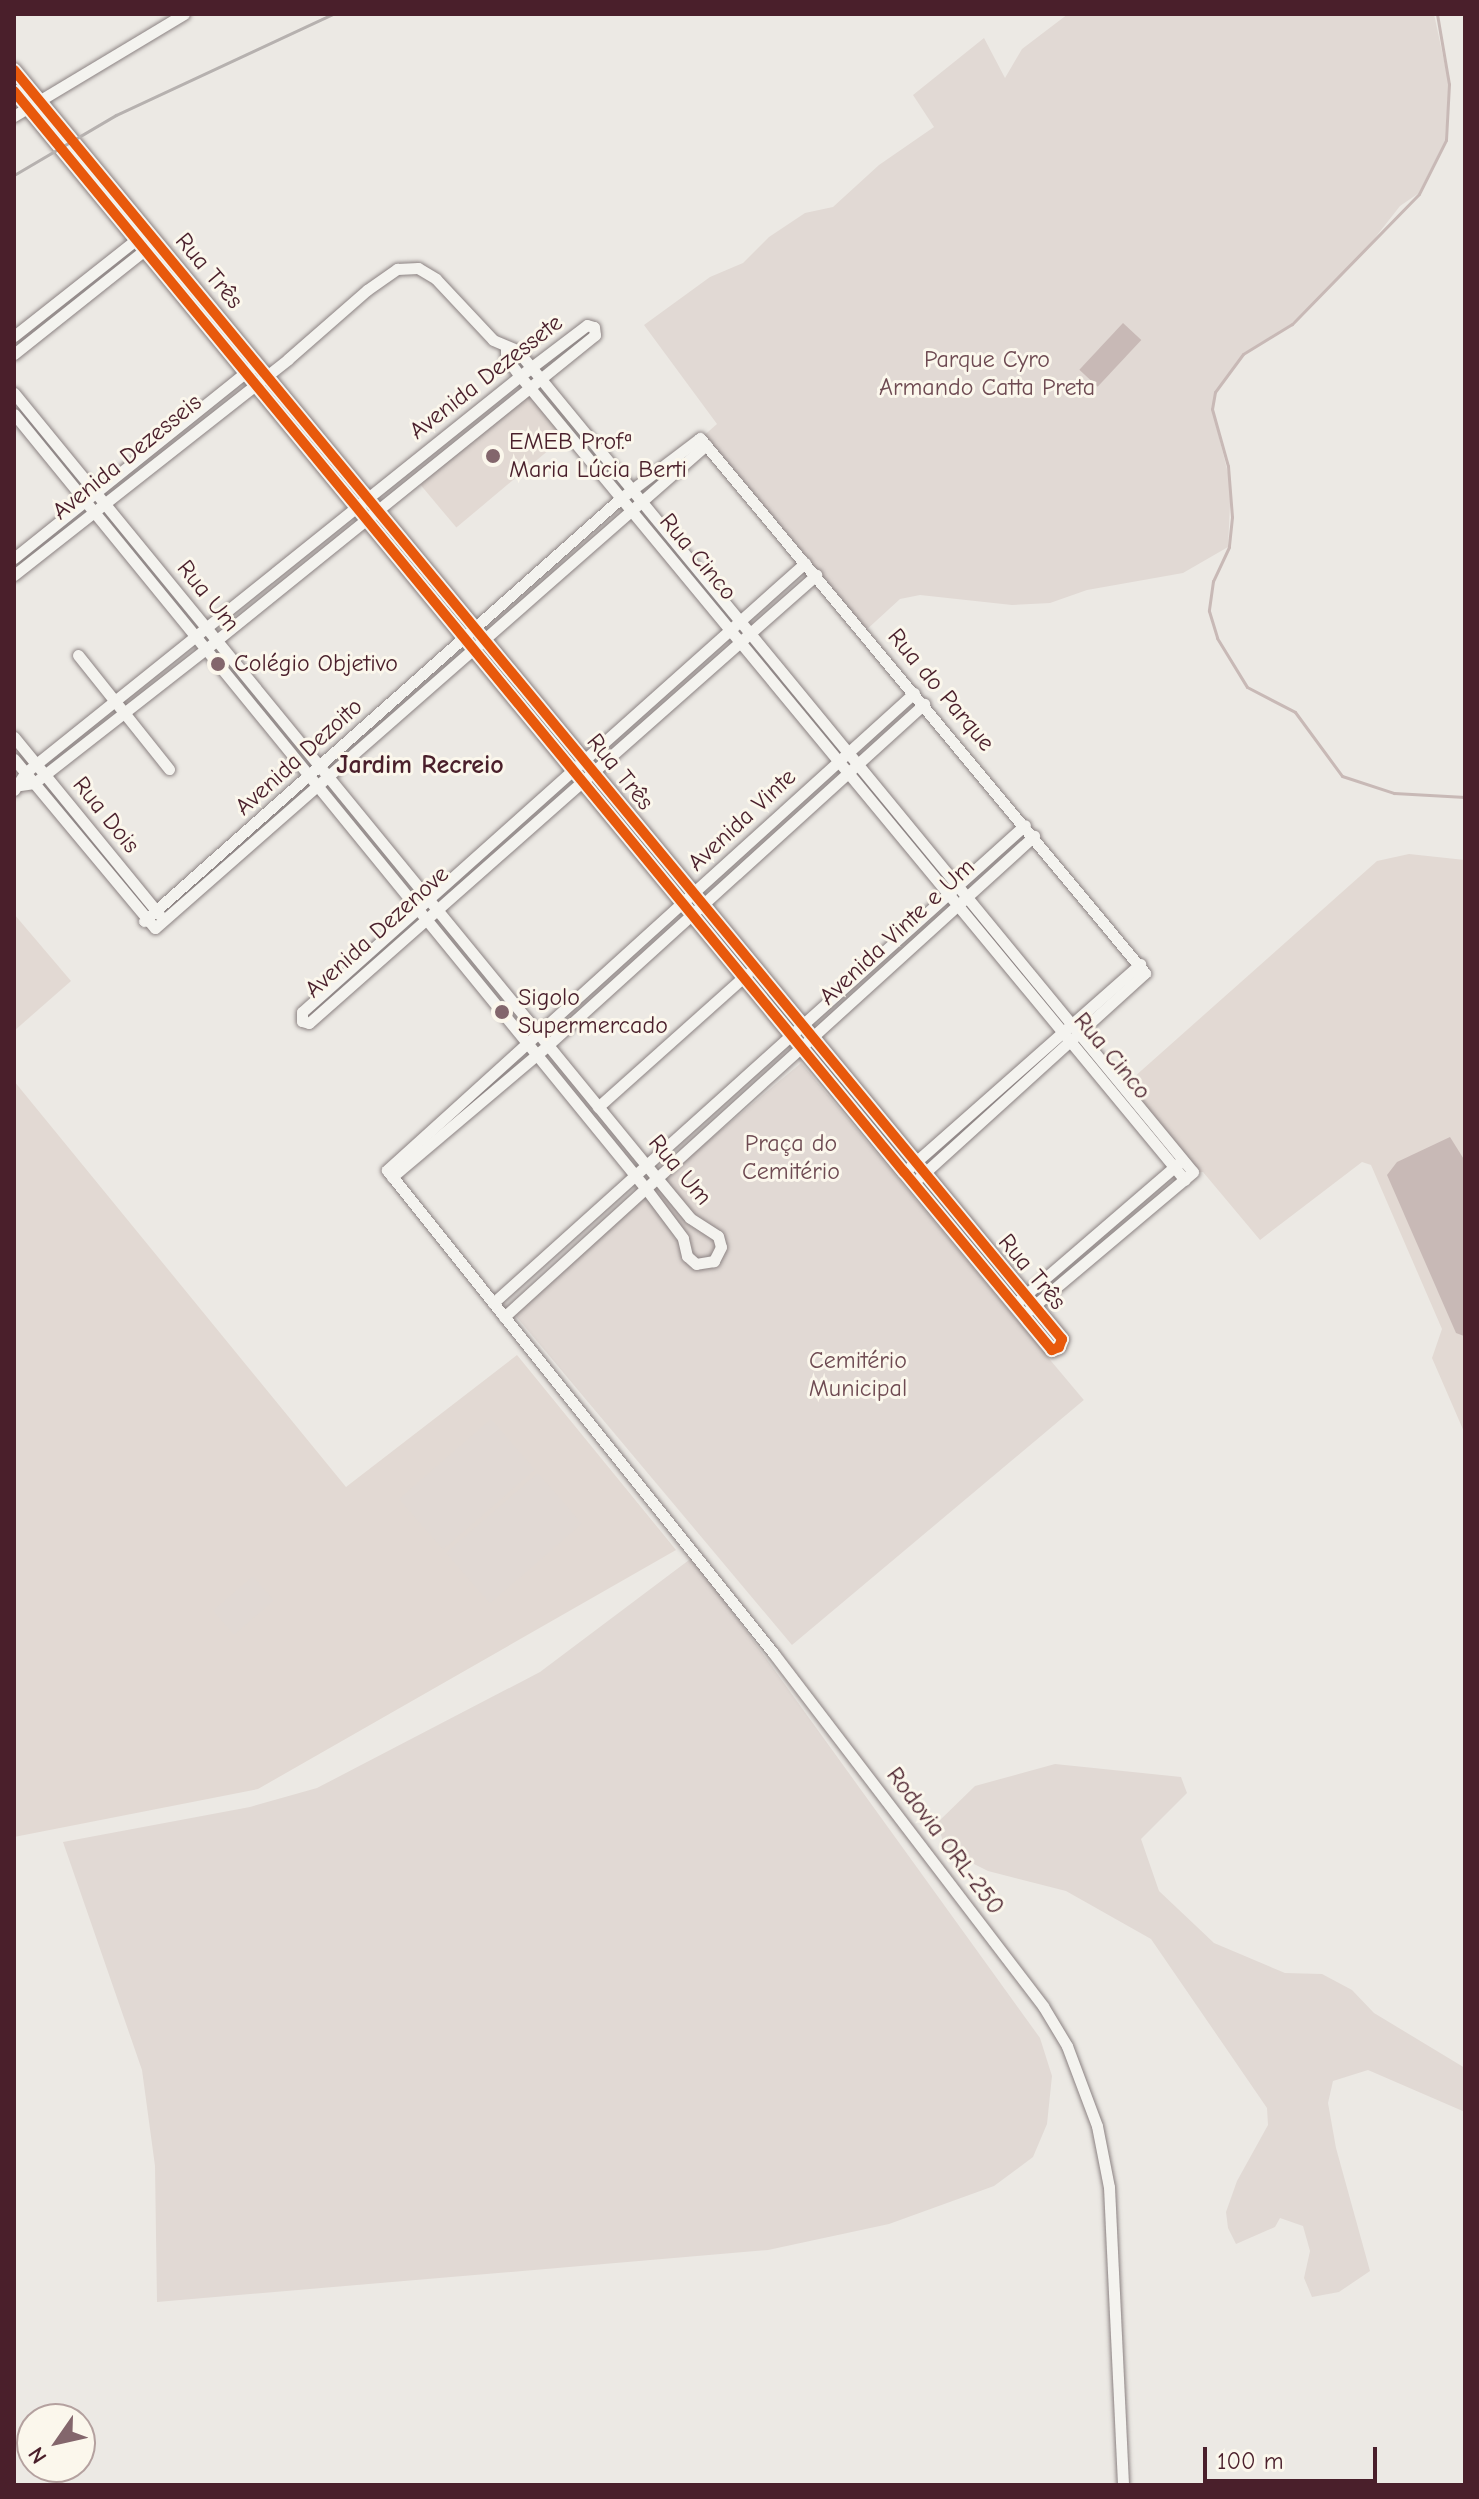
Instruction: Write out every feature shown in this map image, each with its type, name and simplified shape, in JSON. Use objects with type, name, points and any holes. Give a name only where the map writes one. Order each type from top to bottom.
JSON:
[{"type":"street","points":[[14,116],[184,14]]},
{"type":"street","name":"Rua Três","points":[[14,70],[33,102],[1024,1305]]},
{"type":"street","name":"Rua Três","points":[[14,91],[33,102]]},
{"type":"street","points":[[14,336],[147,239]]},
{"type":"street","points":[[14,354],[147,239]]},
{"type":"street","points":[[257,372],[397,269],[418,268],[436,279],[493,340],[506,347]]},
{"type":"street","name":"Avenida Dezessete","points":[[17,787],[25,773],[202,633],[368,507],[541,379],[595,335],[591,324],[520,376],[368,507],[216,641],[45,775],[34,783],[17,787]]},
{"type":"street","name":"Rua Cinco","points":[[1024,1305],[1189,1176],[1077,1039],[1064,1032],[529,387],[506,357],[506,347],[517,350],[960,885],[1074,1024],[1077,1039]]},
{"type":"street","name":"Avenida Dezesseis","points":[[14,558],[257,372]]},
{"type":"street","name":"Avenida Dezesseis","points":[[14,575],[104,503],[257,372]]},
{"type":"street","name":"Rua Um","points":[[14,393],[90,497],[94,511],[202,633],[216,641],[322,774],[426,909],[528,1045],[647,1190],[683,1238],[691,1260],[705,1265],[714,1261],[721,1247],[718,1236],[690,1218],[548,1045],[426,909],[317,789],[206,649],[202,633],[104,503],[90,497],[14,414]]},
{"type":"street","name":"Avenida Dezoito","points":[[160,919],[308,778],[322,774],[440,679],[525,584],[631,489],[703,442]]},
{"type":"street","name":"Avenida Dezoito","points":[[144,921],[160,919],[317,789],[322,774],[431,668],[534,594],[703,442]]},
{"type":"street","name":"Rua do Parque","points":[[703,442],[1143,968]]},
{"type":"street","name":"Avenida Dezenove","points":[[426,909],[302,1012],[302,1021],[309,1023],[426,909],[582,768],[679,673],[805,563]]},
{"type":"street","name":"Avenida Dezenove","points":[[582,768],[688,684],[816,575]]},
{"type":"street","points":[[525,584],[534,594]]},
{"type":"street","points":[[78,655],[169,769]]},
{"type":"street","points":[[431,668],[440,679]]},
{"type":"street","points":[[679,673],[688,684]]},
{"type":"street","name":"Avenida Vinte","points":[[390,1174],[548,1045],[838,761],[914,693]]},
{"type":"street","name":"Avenida Vinte","points":[[390,1174],[539,1035],[849,774],[924,704]]},
{"type":"street","name":"Rua Dois","points":[[14,737],[160,919]]},
{"type":"street","name":"Rua Dois","points":[[14,759],[144,921]]},
{"type":"street","name":"Avenida Vinte e Um","points":[[493,1303],[795,1028],[1025,825]]},
{"type":"street","name":"Avenida Vinte e Um","points":[[504,1317],[659,1180],[1034,836]]},
{"type":"street","points":[[914,1173],[1064,1032],[1143,968]]},
{"type":"street","points":[[914,1173],[1077,1039],[1143,968]]},
{"type":"street","points":[[598,1107],[749,972]]},
{"type":"street","points":[[1024,1305],[1179,1163]]},
{"type":"street","points":[[390,1174],[504,1317]]},
{"type":"street","name":"Rodovia ORL-250","points":[[504,1317],[774,1654],[1043,2006],[1067,2046],[1097,2126],[1109,2187],[1123,2485]]},
{"type":"shaded area","points":[[1123,323],[1141,340],[1098,387],[1079,370]]},
{"type":"shaded area","name":"EMEB Prof.ª Maria Lúcia Berti","points":[[529,387],[568,434],[456,528],[417,481]]},
{"type":"shaded area","points":[[1409,854],[1465,860],[1465,1434],[1432,1358],[1442,1329],[1371,1165],[1362,1162],[1260,1240],[1203,1172],[1195,1173],[1124,1086],[1377,861]]},
{"type":"shaded area","points":[[14,914],[71,981],[14,1031]]},
{"type":"shaded area","points":[[14,1081],[346,1487],[517,1355],[676,1550],[258,1789],[14,1837]]},
{"type":"shaded area","points":[[1450,1137],[1465,1161],[1464,1336],[1456,1333],[1387,1175],[1397,1162]]},
{"type":"green space","name":"Parque Cyro Armando Catta Preta","points":[[1068,14],[1434,14],[1449,84],[1445,140],[1419,193],[1400,206],[1363,253],[1291,324],[1242,354],[1215,392],[1212,409],[1231,485],[1228,547],[1183,573],[1087,590],[1050,603],[1012,605],[920,595],[900,599],[864,632],[701,438],[717,424],[644,325],[710,277],[743,263],[769,237],[805,213],[833,207],[879,165],[934,127],[913,95],[984,38],[1005,78],[1022,49]]},
{"type":"green space","name":"Cemitério Municipal","points":[[801,1063],[1084,1400],[792,1645],[509,1308]]},
{"type":"green space","points":[[491,1419],[535,1470],[443,1550],[399,1499]]},
{"type":"green space","points":[[538,1473],[582,1524],[490,1604],[446,1553]]},
{"type":"green space","points":[[693,1557],[1040,2038],[1052,2076],[1047,2124],[1033,2157],[994,2186],[889,2224],[768,2250],[157,2302],[155,2166],[142,2070],[63,1842],[250,1807],[317,1788],[540,1672]]},
{"type":"green space","points":[[253,1576],[274,1600],[234,1635],[213,1611]]},
{"type":"green space","points":[[1055,1764],[1181,1777],[1187,1793],[1141,1839],[1159,1891],[1214,1943],[1285,1973],[1322,1974],[1352,1990],[1374,2013],[1465,2068],[1465,2112],[1368,2070],[1333,2081],[1328,2103],[1336,2148],[1370,2271],[1339,2292],[1312,2297],[1304,2278],[1310,2251],[1303,2226],[1280,2218],[1275,2227],[1236,2244],[1228,2228],[1226,2212],[1237,2181],[1268,2125],[1267,2108],[1151,1939],[1066,1891],[988,1871],[952,1853],[943,1843],[938,1822],[975,1786]]},
{"type":"waterway","points":[[1437,14],[1449,84],[1446,140],[1419,194],[1292,324],[1243,354],[1215,392],[1212,409],[1228,466],[1232,517],[1229,547],[1213,581],[1209,611],[1217,638],[1247,687],[1295,712],[1342,776],[1394,793],[1465,797]]},
{"type":"railway","points":[[14,175],[116,115],[333,14]]},
{"type":"cycle path","points":[[14,70],[1062,1339],[1059,1347],[1052,1350],[14,91]]},
{"type":"place","name":"EMEB Prof.ª Maria Lúcia Berti","points":[[493,456]]},
{"type":"place","name":"Colégio Objetivo","points":[[218,664]]},
{"type":"place","name":"Sigolo Supermercado","points":[[502,1012]]},
{"type":"district","name":"Jardim Recreio","points":[[420,766]]},
{"type":"park label","name":"Praça do Cemitério","points":[[791,1158]]}]
